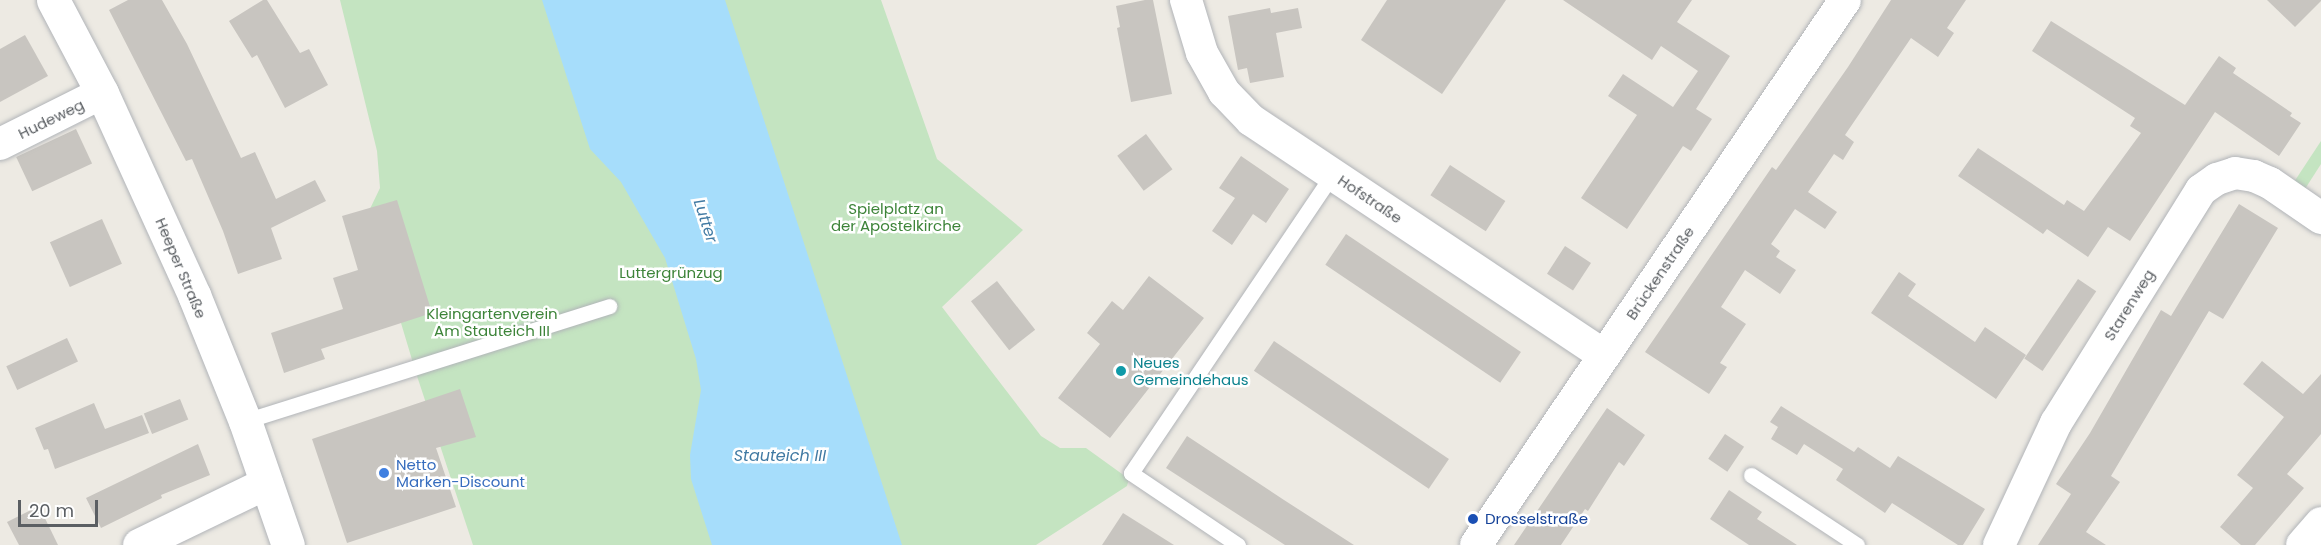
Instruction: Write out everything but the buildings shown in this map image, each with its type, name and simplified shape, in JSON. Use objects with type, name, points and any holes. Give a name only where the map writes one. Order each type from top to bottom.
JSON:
[{"type":"main road","name":"Heeper Straße","points":[[52,0],[102,93],[189,284],[245,421],[288,545]]},
{"type":"street","name":"Hofstraße","points":[[1186,0],[1202,53],[1224,92],[1236,107],[1267,134],[1605,355]]},
{"type":"street","name":"Brückenstraße","points":[[1476,545],[1845,0]]},
{"type":"street","name":"Hudeweg","points":[[0,144],[102,93]]},
{"type":"street","name":"Starenweg","points":[[1999,545],[2056,423],[2201,189],[2217,179],[2235,173],[2254,176],[2270,183],[2321,218]]},
{"type":"street","points":[[139,545],[267,483]]},
{"type":"street","points":[[2302,545],[2321,523]]},
{"type":"lane","points":[[1238,545],[1131,473],[1332,175]]},
{"type":"lane","points":[[245,421],[609,306]]},
{"type":"lane","points":[[1751,475],[1857,545]]},
{"type":"green space","name":"Luttergrünzug","points":[[340,0],[881,0],[937,159],[1023,230],[942,307],[1041,436],[1060,448],[1086,448],[1129,479],[1127,486],[1036,545],[473,545],[416,373],[368,213],[380,188],[377,151]]},
{"type":"green space","points":[[2321,141],[2321,164],[2305,189],[2294,182]]},
{"type":"water","name":"Stauteich III","points":[[542,0],[725,0],[902,545],[712,545],[691,479],[690,455],[701,390],[696,359],[665,258],[621,182],[590,149]]},
{"type":"place","name":"Neues Gemeindehaus","points":[[1121,371]]},
{"type":"place","name":"Netto Marken-Discount","points":[[384,473]]},
{"type":"place","name":"Drosselstraße","points":[[1473,519]]},
{"type":"park label","name":"Spielplatz an der Apostelkirche","points":[[896,216]]},
{"type":"park label","name":"Kleingartenverein Am Stauteich III","points":[[492,322]]},
{"type":"water label","name":"Lutter","points":[[705,221]]}]
